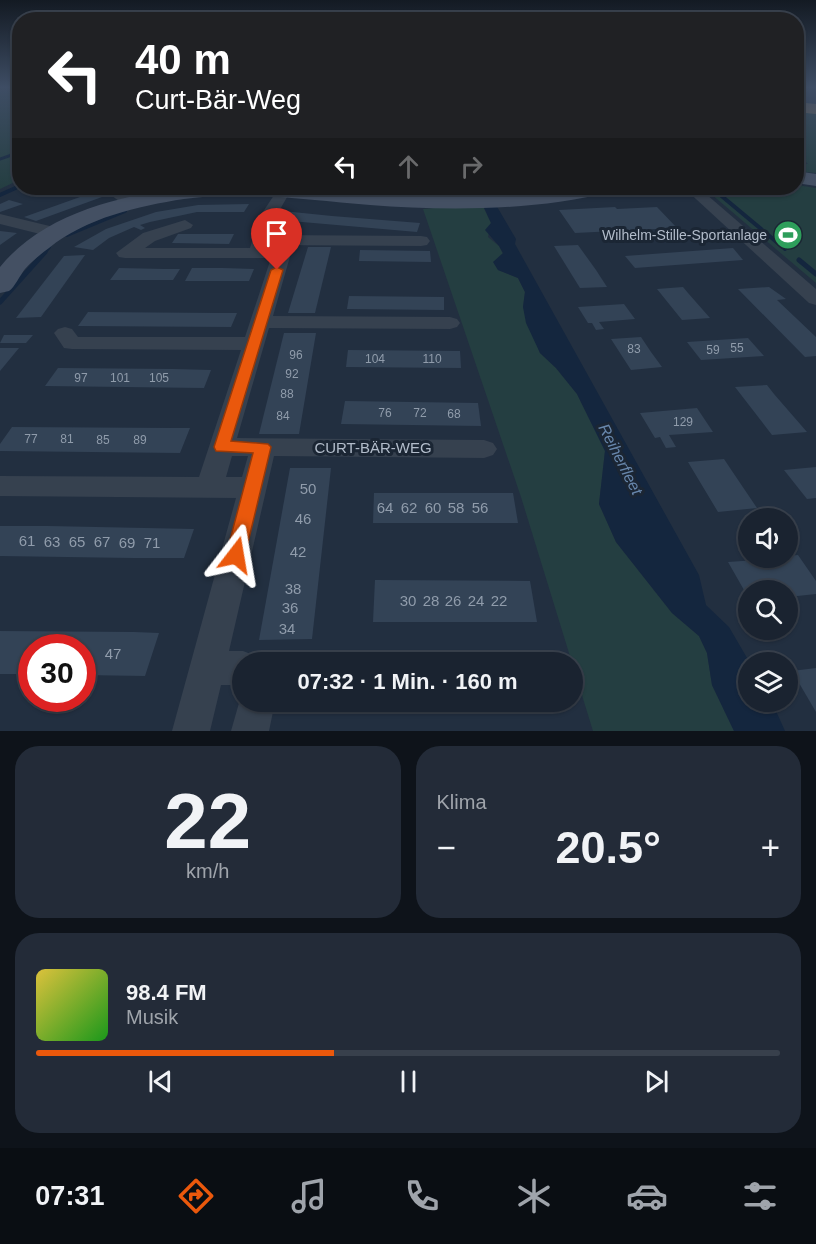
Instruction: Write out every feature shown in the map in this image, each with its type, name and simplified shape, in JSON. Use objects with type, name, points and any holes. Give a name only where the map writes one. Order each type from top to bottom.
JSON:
[{"type":"street","points":[[118,195],[130,203]]},
{"type":"street","points":[[0,285],[21,259],[56,233],[92,216],[130,203],[177,195]]},
{"type":"street","points":[[208,487],[258,333],[272,247],[267,218],[281,195]]},
{"type":"street","points":[[401,195],[467,201],[540,195]]},
{"type":"street","points":[[699,195],[816,299]]},
{"type":"street","points":[[0,219],[56,233]]},
{"type":"street","points":[[185,225],[149,237],[125,253],[420,241]]},
{"type":"street","points":[[65,333],[72,343],[450,323]]},
{"type":"street","name":"CURT-BÄR-WEG","points":[[221,447],[484,449]]},
{"type":"street","points":[[191,731],[263,447]]},
{"type":"street","points":[[0,486],[253,488]]},
{"type":"street","points":[[207,668],[232,668]]},
{"type":"street","points":[[250,731],[254,712]]},
{"type":"green space","points":[[0,122],[12,122],[12,183],[0,189]]},
{"type":"green space","points":[[804,122],[816,122],[816,173],[804,172],[804,164],[808,164],[804,162]]},
{"type":"green space","name":"Wilhelm-Stille-Sportanlage","points":[[804,186],[816,188],[816,283],[712,195],[804,195]]},
{"type":"green space","points":[[482,204],[491,223],[488,237],[499,246],[503,254],[494,263],[498,270],[518,278],[525,292],[523,307],[540,353],[556,368],[577,394],[605,451],[599,504],[616,542],[672,613],[699,636],[707,653],[712,685],[734,731],[593,731],[583,698],[583,652],[569,652],[521,497],[423,209]]},
{"type":"water","name":"Reiherfleet","points":[[478,195],[490,195],[516,239],[515,244],[699,575],[706,605],[729,627],[744,652],[738,652],[738,712],[776,712],[785,731],[734,731],[712,685],[707,653],[699,636],[672,613],[616,542],[599,504],[605,451],[577,394],[556,368],[540,353],[526,323],[523,307],[525,292],[518,278],[498,270],[493,262],[503,253],[485,230],[491,223]]},
{"type":"building","points":[[86,195],[102,197],[36,221],[24,217]]},
{"type":"building","points":[[9,200],[23,204],[0,212],[0,204]]},
{"type":"building","points":[[249,204],[244,212],[197,212],[150,222],[140,225],[145,228],[141,230],[134,227],[109,238],[93,250],[74,247],[106,229],[156,212],[198,205]]},
{"type":"building","points":[[615,207],[617,209],[657,207],[677,228],[575,233],[559,210]]},
{"type":"building","points":[[283,211],[420,223],[417,232],[279,220]]},
{"type":"building","points":[[0,231],[17,233],[0,245]]},
{"type":"building","points":[[178,234],[234,234],[229,244],[172,243]]},
{"type":"building","points":[[578,245],[607,287],[580,288],[554,246]]},
{"type":"building","points":[[308,247],[331,247],[315,313],[288,313]]},
{"type":"building","points":[[733,248],[743,260],[635,268],[625,256]]},
{"type":"building","points":[[360,250],[430,251],[431,262],[359,261]]},
{"type":"building","points":[[85,255],[41,317],[16,318],[64,256]]},
{"type":"building","points":[[119,268],[180,269],[173,280],[110,280]]},
{"type":"building","points":[[192,268],[254,269],[249,281],[185,281]]},
{"type":"building","points":[[683,287],[710,318],[682,320],[657,289]]},
{"type":"building","points":[[769,287],[786,299],[777,300],[816,337],[816,356],[805,357],[738,289]]},
{"type":"building","points":[[349,296],[444,297],[444,310],[347,309]]},
{"type":"building","points":[[624,304],[635,319],[599,322],[604,329],[596,330],[592,323],[588,323],[578,307]]},
{"type":"building","points":[[88,312],[237,313],[231,327],[78,326]]},
{"type":"building","points":[[284,333],[316,333],[299,434],[259,434]]},
{"type":"building","points":[[4,335],[33,335],[26,343],[0,343]]},
{"type":"building","points":[[641,337],[662,367],[631,370],[611,339]]},
{"type":"building","points":[[748,338],[764,356],[701,360],[687,342]]},
{"type":"building","points":[[0,348],[19,348],[0,371]]},
{"type":"building","points":[[348,350],[460,351],[461,368],[346,367]]},
{"type":"building","points":[[58,368],[211,370],[204,388],[45,386]]},
{"type":"building","points":[[767,385],[807,432],[772,435],[735,387]]},
{"type":"building","points":[[345,401],[478,403],[481,426],[341,424]]},
{"type":"building","points":[[697,408],[713,432],[669,435],[676,447],[666,448],[660,437],[655,438],[640,413]]},
{"type":"building","points":[[12,427],[190,428],[180,453],[0,451],[0,444]]},
{"type":"building","points":[[724,459],[757,508],[738,508],[738,510],[718,512],[688,462]]},
{"type":"building","points":[[816,467],[816,498],[807,499],[784,470]]},
{"type":"building","points":[[290,468],[331,468],[312,639],[259,640]]},
{"type":"building","points":[[374,493],[513,493],[518,523],[373,523]]},
{"type":"building","points":[[0,526],[194,529],[184,558],[0,556]]},
{"type":"building","points":[[798,555],[816,581],[816,594],[798,596],[798,580],[738,580],[728,562],[738,561],[738,568],[798,568]]},
{"type":"building","points":[[375,580],[530,581],[537,622],[373,622]]},
{"type":"building","points":[[0,631],[159,633],[145,676],[96,675],[96,634],[18,634],[18,674],[0,674]]},
{"type":"building","points":[[816,668],[816,712],[798,681],[798,670]]},
{"type":"waterway","points":[[0,159],[12,155]]},
{"type":"waterway","points":[[0,195],[12,190]]},
{"type":"waterway","points":[[720,195],[785,249]]},
{"type":"waterway","points":[[67,235],[125,211]]},
{"type":"waterway","points":[[44,253],[49,247]]},
{"type":"waterway","points":[[0,302],[45,252]]},
{"type":"waterway","points":[[799,260],[816,274]]},
{"type":"place","name":"Wilhelm-Stille-Sportanlage","points":[[788,235]]},
{"type":"route","points":[[236,555],[263,447],[221,447],[277,270]]}]
